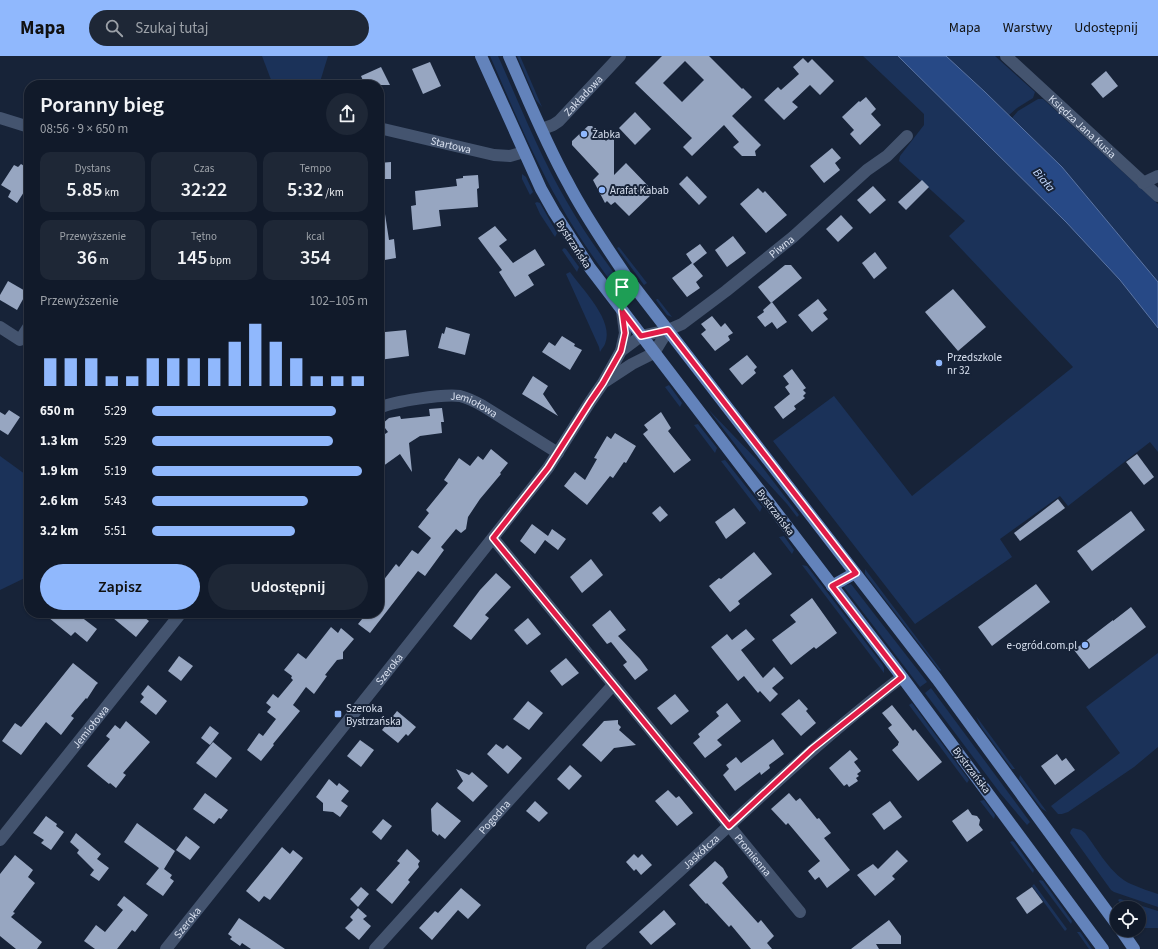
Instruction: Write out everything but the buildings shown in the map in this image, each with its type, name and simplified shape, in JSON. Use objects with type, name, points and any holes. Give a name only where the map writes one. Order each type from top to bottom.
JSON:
[{"type":"main road","name":"Bystrzańska","points":[[481,56],[541,189],[565,231],[590,268],[902,677],[1103,949]]},
{"type":"main road","points":[[509,56],[567,183],[585,214],[626,276],[937,679],[1110,915]]},
{"type":"main road","points":[[832,586],[856,573]]},
{"type":"main road","points":[[1125,937],[1134,949]]},
{"type":"street","name":"Zakładowa","points":[[542,129],[559,120],[620,56]]},
{"type":"street","name":"Księdza Jana Kusia","points":[[1006,56],[1158,196]]},
{"type":"street","points":[[0,118],[24,125]]},
{"type":"street","name":"Startowa","points":[[384,129],[494,155],[510,156],[524,152]]},
{"type":"street","name":"Piwna","points":[[668,330],[682,324],[793,237],[867,170],[887,156],[907,136]]},
{"type":"street","points":[[1144,183],[1158,176]]},
{"type":"street","name":"Szeroka","points":[[166,949],[548,468],[603,383],[621,351],[625,333],[622,311]]},
{"type":"street","points":[[0,327],[20,340],[24,334]]},
{"type":"street","points":[[654,353],[668,330]]},
{"type":"street","name":"Szeroka","points":[[621,351],[641,336],[668,330]]},
{"type":"street","name":"Szeroka","points":[[603,383],[632,364],[654,353]]},
{"type":"street","name":"Jemiołowa","points":[[384,407],[404,401],[439,396],[460,396],[471,399],[558,452]]},
{"type":"street","name":"Promienna","points":[[493,538],[800,912]]},
{"type":"street","name":"Jemiołowa","points":[[0,840],[177,618]]},
{"type":"street","name":"Jaskółcza","points":[[592,949],[812,749],[902,677]]},
{"type":"street","name":"Pogodna","points":[[375,949],[613,685]]},
{"type":"shaded area","points":[[262,56],[328,56],[321,80],[271,80]]},
{"type":"shaded area","points":[[490,56],[498,56],[539,149],[557,185],[581,226],[596,249],[629,293],[622,297],[582,240],[550,186],[523,131]]},
{"type":"shaded area","points":[[517,56],[520,56],[542,107],[536,100]]},
{"type":"shaded area","points":[[863,56],[898,56],[1066,222],[1120,280],[1158,328],[1158,452],[1150,442],[1068,506],[1060,496],[1000,539],[1012,557],[915,624],[773,441],[834,396],[912,496],[1073,367],[949,236],[965,221],[899,161],[900,156],[924,125],[924,114]]},
{"type":"shaded area","points":[[946,56],[995,56],[1035,92],[1033,98],[1009,115]]},
{"type":"shaded area","points":[[1038,99],[1043,99],[1158,204],[1158,282],[1062,167],[1012,118],[1018,111]]},
{"type":"shaded area","points":[[522,174],[526,177],[533,192],[530,195],[522,179]]},
{"type":"shaded area","points":[[535,203],[540,203],[557,233],[555,237],[540,214]]},
{"type":"shaded area","points":[[619,247],[647,283],[644,285],[617,248]]},
{"type":"shaded area","points":[[564,248],[579,267],[577,272],[562,250]]},
{"type":"shaded area","points":[[570,272],[596,306],[605,325],[607,335],[605,344],[600,352],[566,274]]},
{"type":"shaded area","points":[[657,299],[672,317],[667,315],[656,300]]},
{"type":"shaded area","points":[[669,385],[682,403],[680,407],[665,387]]},
{"type":"shaded area","points":[[708,409],[756,459],[799,515],[797,517],[747,460]]},
{"type":"shaded area","points":[[698,424],[717,448],[715,453],[694,425]]},
{"type":"shaded area","points":[[0,456],[24,473],[24,578],[0,590]]},
{"type":"shaded area","points":[[725,460],[762,507],[760,512],[721,461]]},
{"type":"shaded area","points":[[784,536],[794,550],[792,554],[779,537]]},
{"type":"shaded area","points":[[802,565],[807,566],[882,664],[884,673]]},
{"type":"shaded area","points":[[865,569],[941,670],[940,671],[865,574]]},
{"type":"shaded area","points":[[851,584],[927,682],[920,687],[843,586]]},
{"type":"shaded area","points":[[1158,653],[1158,747],[1134,767],[1068,812],[1058,814],[1051,806],[1120,753],[1086,707]]},
{"type":"shaded area","points":[[931,688],[1030,822],[1027,825],[1000,793],[925,693]]},
{"type":"shaded area","points":[[912,703],[969,780],[967,783],[909,705]]},
{"type":"shaded area","points":[[976,716],[1015,769],[1012,769],[981,727]]},
{"type":"shaded area","points":[[1020,775],[1047,812],[1041,808],[1019,779]]},
{"type":"shaded area","points":[[984,800],[995,815],[994,819],[980,801]]},
{"type":"shaded area","points":[[1073,828],[1081,830],[1085,833],[1105,862],[1117,875],[1134,885],[1158,894],[1158,907],[1146,903],[1146,901],[1140,901],[1111,890],[1070,833]]},
{"type":"shaded area","points":[[1012,841],[1034,870],[1033,873],[1010,842]]},
{"type":"shaded area","points":[[1039,881],[1043,881],[1072,921],[1071,924]]},
{"type":"shaded area","points":[[1034,884],[1067,929],[1065,931],[1032,886]]},
{"type":"shaded area","points":[[1146,907],[1158,911],[1158,928],[1146,928]]},
{"type":"shaded area","points":[[1077,932],[1081,933],[1092,949],[1089,949]]},
{"type":"water","name":"Biała","points":[[898,56],[946,56],[1062,167],[1158,282],[1158,328],[1120,280],[1066,222]]},
{"type":"place","name":"Żabka","points":[[584,134]]},
{"type":"place","name":"Arafat Kabab","points":[[602,190]]},
{"type":"place","name":"Przedszkole nr 32","points":[[939,363]]},
{"type":"place","name":"e-ogród.com.pl","points":[[1085,645]]},
{"type":"place","name":"Szeroka Bystrzańska","points":[[338,714]]},
{"type":"route","points":[[622,311],[641,336],[668,330],[856,573],[832,586],[902,677],[812,749],[729,826],[493,538],[548,468],[603,383],[621,351],[625,333],[622,311]]}]
